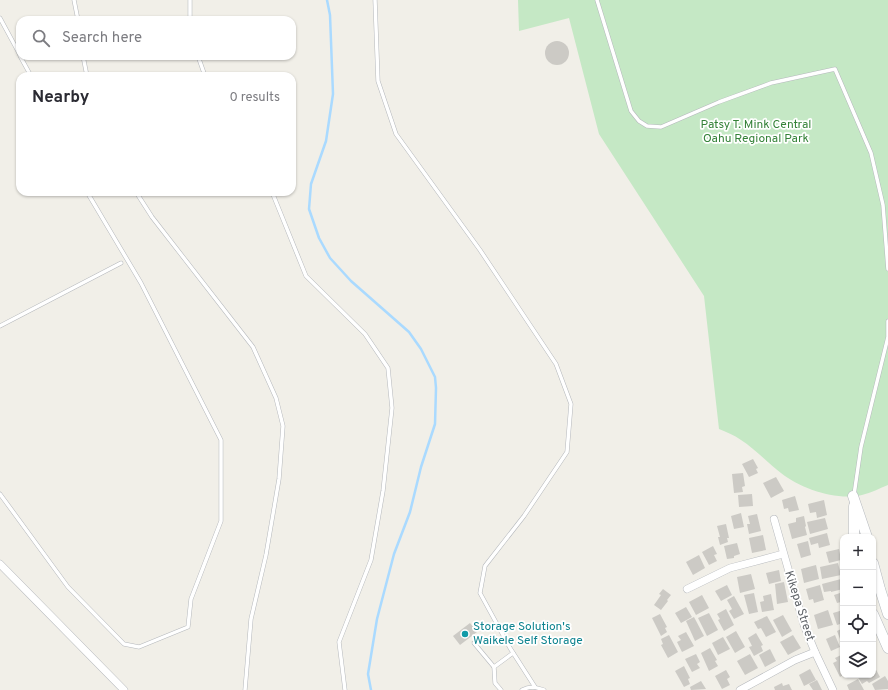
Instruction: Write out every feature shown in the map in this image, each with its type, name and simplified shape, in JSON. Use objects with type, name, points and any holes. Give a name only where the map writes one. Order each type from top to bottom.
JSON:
[{"type":"street","points":[[854,496],[854,534]]},
{"type":"street","points":[[854,496],[866,534]]},
{"type":"street","name":"Kikepa Street","points":[[774,519],[801,618],[833,690]]},
{"type":"street","points":[[687,589],[730,568],[783,554]]},
{"type":"street","points":[[0,564],[124,690]]},
{"type":"street","points":[[875,570],[888,614]]},
{"type":"street","points":[[876,621],[888,648]]},
{"type":"street","points":[[740,690],[795,660],[815,652]]},
{"type":"lane","points":[[74,0],[77,16]]},
{"type":"lane","points":[[190,0],[190,16]]},
{"type":"lane","points":[[375,0],[378,81],[396,134],[480,250],[556,364],[571,404],[567,452],[524,516],[485,566],[480,593],[513,654],[534,687]]},
{"type":"lane","points":[[597,0],[631,112],[638,121],[647,126],[661,127],[719,102],[771,83],[835,69],[871,153],[882,205],[888,269]]},
{"type":"lane","points":[[0,18],[16,48]]},
{"type":"lane","points":[[22,60],[29,72]]},
{"type":"lane","points":[[84,60],[86,72]]},
{"type":"lane","points":[[199,60],[204,72]]},
{"type":"lane","points":[[0,494],[68,587],[124,644],[139,647],[188,627],[190,599],[220,521],[221,440],[140,283],[89,196]]},
{"type":"lane","points":[[139,196],[152,217],[253,347],[276,398],[283,426],[279,479],[266,555],[251,619],[245,690]]},
{"type":"lane","points":[[274,196],[306,276],[365,334],[388,368],[392,408],[383,491],[371,560],[339,642],[345,690]]},
{"type":"lane","points":[[0,326],[121,263]]},
{"type":"lane","points":[[854,496],[861,447],[888,337],[888,321]]},
{"type":"lane","points":[[474,644],[494,667],[495,683],[501,690]]},
{"type":"lane","points":[[494,667],[513,654]]},
{"type":"lane","points":[[522,690],[534,687],[544,690]]},
{"type":"green space","name":"Patsy T. Mink Central Oahu Regional Park","points":[[518,0],[888,0],[888,485],[872,492],[852,496],[831,495],[809,489],[789,479],[736,437],[719,429],[704,296],[599,134],[569,18],[519,31]]},
{"type":"building","points":[[557,41],[566,44],[569,53],[566,62],[557,65],[548,62],[545,53],[548,44]]},
{"type":"building","points":[[753,459],[758,468],[756,469],[758,473],[749,477],[742,464]]},
{"type":"building","points":[[743,473],[745,486],[742,487],[743,492],[734,493],[732,474]]},
{"type":"building","points":[[776,477],[784,491],[771,498],[763,483]]},
{"type":"building","points":[[752,494],[753,506],[739,507],[738,495]]},
{"type":"building","points":[[795,496],[799,510],[789,512],[788,508],[784,509],[782,500]]},
{"type":"building","points":[[824,500],[827,515],[817,518],[816,512],[810,513],[808,504]]},
{"type":"building","points":[[741,513],[744,527],[734,529],[731,516]]},
{"type":"building","points":[[757,514],[761,531],[749,534],[747,524],[750,524],[748,516]]},
{"type":"building","points":[[804,516],[807,535],[792,539],[788,524],[796,522],[796,518]]},
{"type":"building","points":[[825,518],[828,529],[810,534],[807,522]]},
{"type":"building","points":[[726,524],[729,538],[727,538],[728,542],[720,545],[718,537],[720,537],[717,526]]},
{"type":"building","points":[[827,533],[830,545],[819,548],[818,543],[811,545],[809,538]]},
{"type":"building","points":[[763,535],[766,550],[752,553],[749,538]]},
{"type":"building","points":[[808,541],[811,555],[801,558],[797,544]]},
{"type":"building","points":[[737,543],[740,554],[734,556],[734,558],[727,559],[724,546]]},
{"type":"building","points":[[713,546],[717,554],[714,555],[717,561],[709,565],[702,552]]},
{"type":"building","points":[[839,549],[840,560],[829,563],[826,552]]},
{"type":"building","points":[[699,555],[705,568],[693,575],[686,562]]},
{"type":"building","points":[[838,563],[840,575],[822,579],[820,567]]},
{"type":"building","points":[[816,565],[819,579],[804,583],[801,569]]},
{"type":"building","points":[[779,570],[781,581],[769,584],[766,573]]},
{"type":"building","points":[[751,574],[755,589],[740,593],[737,577]]},
{"type":"building","points":[[840,579],[840,590],[824,592],[822,584]]},
{"type":"building","points":[[784,582],[788,602],[777,604],[775,584]]},
{"type":"building","points":[[727,585],[732,595],[721,601],[715,591]]},
{"type":"building","points":[[820,585],[824,600],[814,603],[813,599],[809,600],[806,589]]},
{"type":"building","points":[[663,589],[671,595],[661,610],[654,605]]},
{"type":"building","points":[[754,593],[758,612],[749,614],[744,595]]},
{"type":"building","points":[[840,593],[840,602],[837,603],[834,595]]},
{"type":"building","points":[[771,594],[774,610],[762,612],[760,602],[764,601],[763,596]]},
{"type":"building","points":[[702,595],[709,608],[696,615],[689,602]]},
{"type":"building","points":[[734,596],[744,614],[734,619],[729,611],[732,609],[727,600]]},
{"type":"building","points":[[686,607],[692,617],[681,623],[675,613]]},
{"type":"building","points":[[726,609],[734,625],[724,631],[718,620],[720,619],[717,614]]},
{"type":"building","points":[[828,610],[833,625],[818,629],[814,615]]},
{"type":"building","points":[[840,611],[840,624],[837,625],[833,613]]},
{"type":"building","points":[[709,613],[718,630],[707,636],[698,618]]},
{"type":"building","points":[[660,614],[667,627],[665,628],[667,632],[661,636],[652,618]]},
{"type":"building","points":[[783,615],[792,631],[782,637],[773,620]]},
{"type":"building","points":[[767,616],[776,632],[766,637],[761,628],[758,629],[754,622]]},
{"type":"building","points":[[694,617],[704,636],[695,641],[686,621]]},
{"type":"building","name":"Storage Solution's Waikele Self Storage","points":[[470,623],[477,632],[460,645],[453,636]]},
{"type":"building","points":[[840,630],[840,639],[837,631]]},
{"type":"building","points":[[736,631],[745,647],[735,653],[726,637]]},
{"type":"building","points":[[686,632],[694,646],[682,652],[677,642],[681,640],[678,636]]},
{"type":"building","points":[[756,633],[763,645],[761,646],[763,651],[754,656],[749,647],[752,646],[748,638]]},
{"type":"building","points":[[669,635],[678,652],[668,658],[661,645],[663,644],[661,639]]},
{"type":"building","points":[[793,635],[801,648],[788,655],[780,642]]},
{"type":"building","points":[[835,635],[840,647],[831,651],[826,639]]},
{"type":"building","points":[[723,637],[730,649],[718,655],[712,643]]},
{"type":"building","points":[[710,648],[717,660],[715,661],[718,666],[709,671],[701,653]]},
{"type":"building","points":[[770,649],[776,661],[765,667],[759,655]]},
{"type":"building","points":[[696,654],[700,662],[697,664],[700,668],[692,672],[685,659]]},
{"type":"building","points":[[750,654],[758,668],[745,675],[737,661]]},
{"type":"building","points":[[840,656],[840,677],[833,663],[837,661],[835,658]]},
{"type":"building","points":[[684,666],[690,678],[688,679],[690,684],[684,687],[675,671]]},
{"type":"building","points":[[810,669],[816,680],[804,686],[799,675]]},
{"type":"building","points":[[726,670],[730,677],[727,679],[730,685],[722,689],[715,676]]},
{"type":"building","points":[[876,670],[880,677],[869,683],[867,681],[862,684],[858,678],[876,678]]},
{"type":"building","points":[[885,676],[888,681],[888,689],[875,690],[872,684]]},
{"type":"building","points":[[858,679],[864,690],[849,690],[847,685]]},
{"type":"building","points":[[817,680],[822,690],[813,690],[809,684]]},
{"type":"building","points":[[701,681],[706,689],[691,690],[690,687]]},
{"type":"building","points":[[782,683],[783,686],[789,684],[792,690],[775,690],[774,687]]},
{"type":"waterway","points":[[327,0],[330,15],[333,94],[326,141],[311,184],[309,209],[319,238],[330,258],[351,281],[409,332],[421,349],[435,377],[436,388],[435,424],[421,467],[410,512],[394,554],[377,619],[368,674],[371,690]]},
{"type":"place","name":"Storage Solution's Waikele Self Storage","points":[[465,634]]}]
